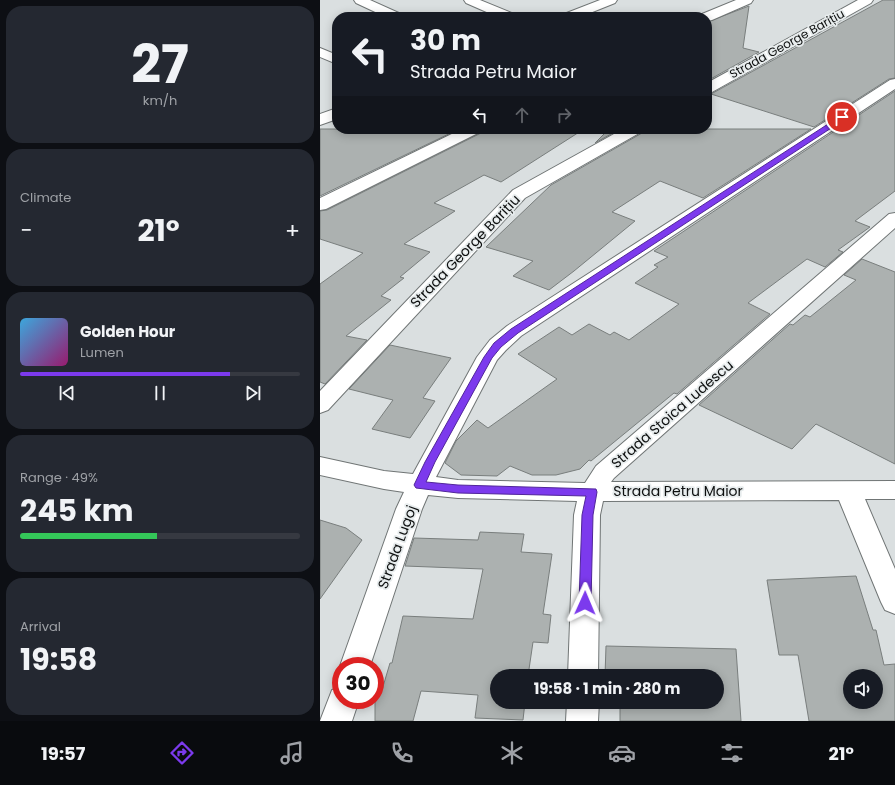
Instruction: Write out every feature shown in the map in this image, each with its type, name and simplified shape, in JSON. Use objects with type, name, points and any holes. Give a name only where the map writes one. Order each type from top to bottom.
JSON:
[{"type":"street","points":[[360,0],[385,12]]},
{"type":"street","points":[[470,0],[498,12]]},
{"type":"street","points":[[581,12],[611,0]]},
{"type":"street","points":[[712,15],[747,0]]},
{"type":"street","name":"Strada George Barițiu","points":[[712,85],[867,0]]},
{"type":"street","points":[[320,52],[332,58]]},
{"type":"street","name":"Strada Lugoj","points":[[358,657],[409,509],[430,462],[481,370],[498,345],[514,331],[895,83]]},
{"type":"street","points":[[320,120],[332,115]]},
{"type":"street","points":[[320,205],[464,134]]},
{"type":"street","name":"Strada George Barițiu","points":[[320,405],[519,194],[626,134]]},
{"type":"street","name":"Strada Stoica Ludescu","points":[[583,669],[587,515],[592,492],[605,472],[895,218]]},
{"type":"street","name":"Strada Petru Maior","points":[[320,466],[349,473],[420,485],[458,489],[592,492],[895,490]]},
{"type":"street","points":[[848,490],[895,602]]},
{"type":"street","points":[[336,721],[340,709]]},
{"type":"street","points":[[582,721],[583,709]]},
{"type":"building","points":[[883,0],[895,0],[895,78],[889,79],[814,127],[712,93]]},
{"type":"building","points":[[749,6],[743,48],[759,52],[712,78],[712,20]]},
{"type":"building","points":[[895,91],[895,191],[855,221],[870,227],[838,250],[843,252],[825,267],[807,259],[748,303],[770,314],[677,394],[674,393],[591,461],[589,460],[580,469],[556,475],[532,475],[510,466],[497,476],[461,475],[445,463],[456,441],[477,420],[488,428],[557,379],[518,354],[559,327],[572,335],[589,324],[610,335],[614,332],[629,340],[679,304],[635,283],[658,267],[654,265],[668,257],[654,251]]},
{"type":"building","points":[[320,129],[332,129],[332,134],[449,134],[320,196]]},
{"type":"building","points":[[712,129],[811,129],[703,198],[660,181],[612,212],[635,221],[549,290],[513,276],[533,261],[486,247],[551,185],[640,134],[712,134]]},
{"type":"building","points":[[479,134],[576,134],[501,182],[484,175],[434,203],[455,211],[404,244],[430,252],[400,277],[404,278],[381,296],[391,300],[346,336],[367,340],[325,384],[320,382],[320,284],[363,253],[320,239],[320,211],[327,210]]},
{"type":"building","points":[[604,134],[611,134],[595,143]]},
{"type":"building","points":[[862,259],[895,272],[895,464],[816,424],[792,449],[699,405],[790,324],[793,325],[805,315],[810,317],[856,280],[844,275]]},
{"type":"building","points":[[390,345],[451,358],[423,398],[435,401],[410,438],[372,429],[393,400],[349,389]]},
{"type":"building","points":[[320,520],[346,528],[362,540],[320,599]]},
{"type":"building","points":[[480,532],[524,534],[521,552],[552,554],[543,614],[551,615],[548,643],[533,642],[529,669],[490,669],[490,709],[524,709],[523,720],[475,718],[478,695],[421,691],[413,721],[375,721],[375,709],[384,709],[384,683],[390,663],[392,663],[403,616],[473,619],[483,569],[405,566],[414,538],[478,540]]},
{"type":"building","points":[[856,576],[873,630],[876,630],[884,665],[895,664],[895,721],[809,721],[798,655],[779,655],[767,580]]},
{"type":"building","points":[[606,646],[736,649],[741,721],[620,721],[620,709],[724,709],[724,669],[605,669]]},
{"type":"route","points":[[585,603],[587,515],[592,492],[458,489],[420,485],[430,462],[488,357],[498,345],[514,331],[842,117]]}]
